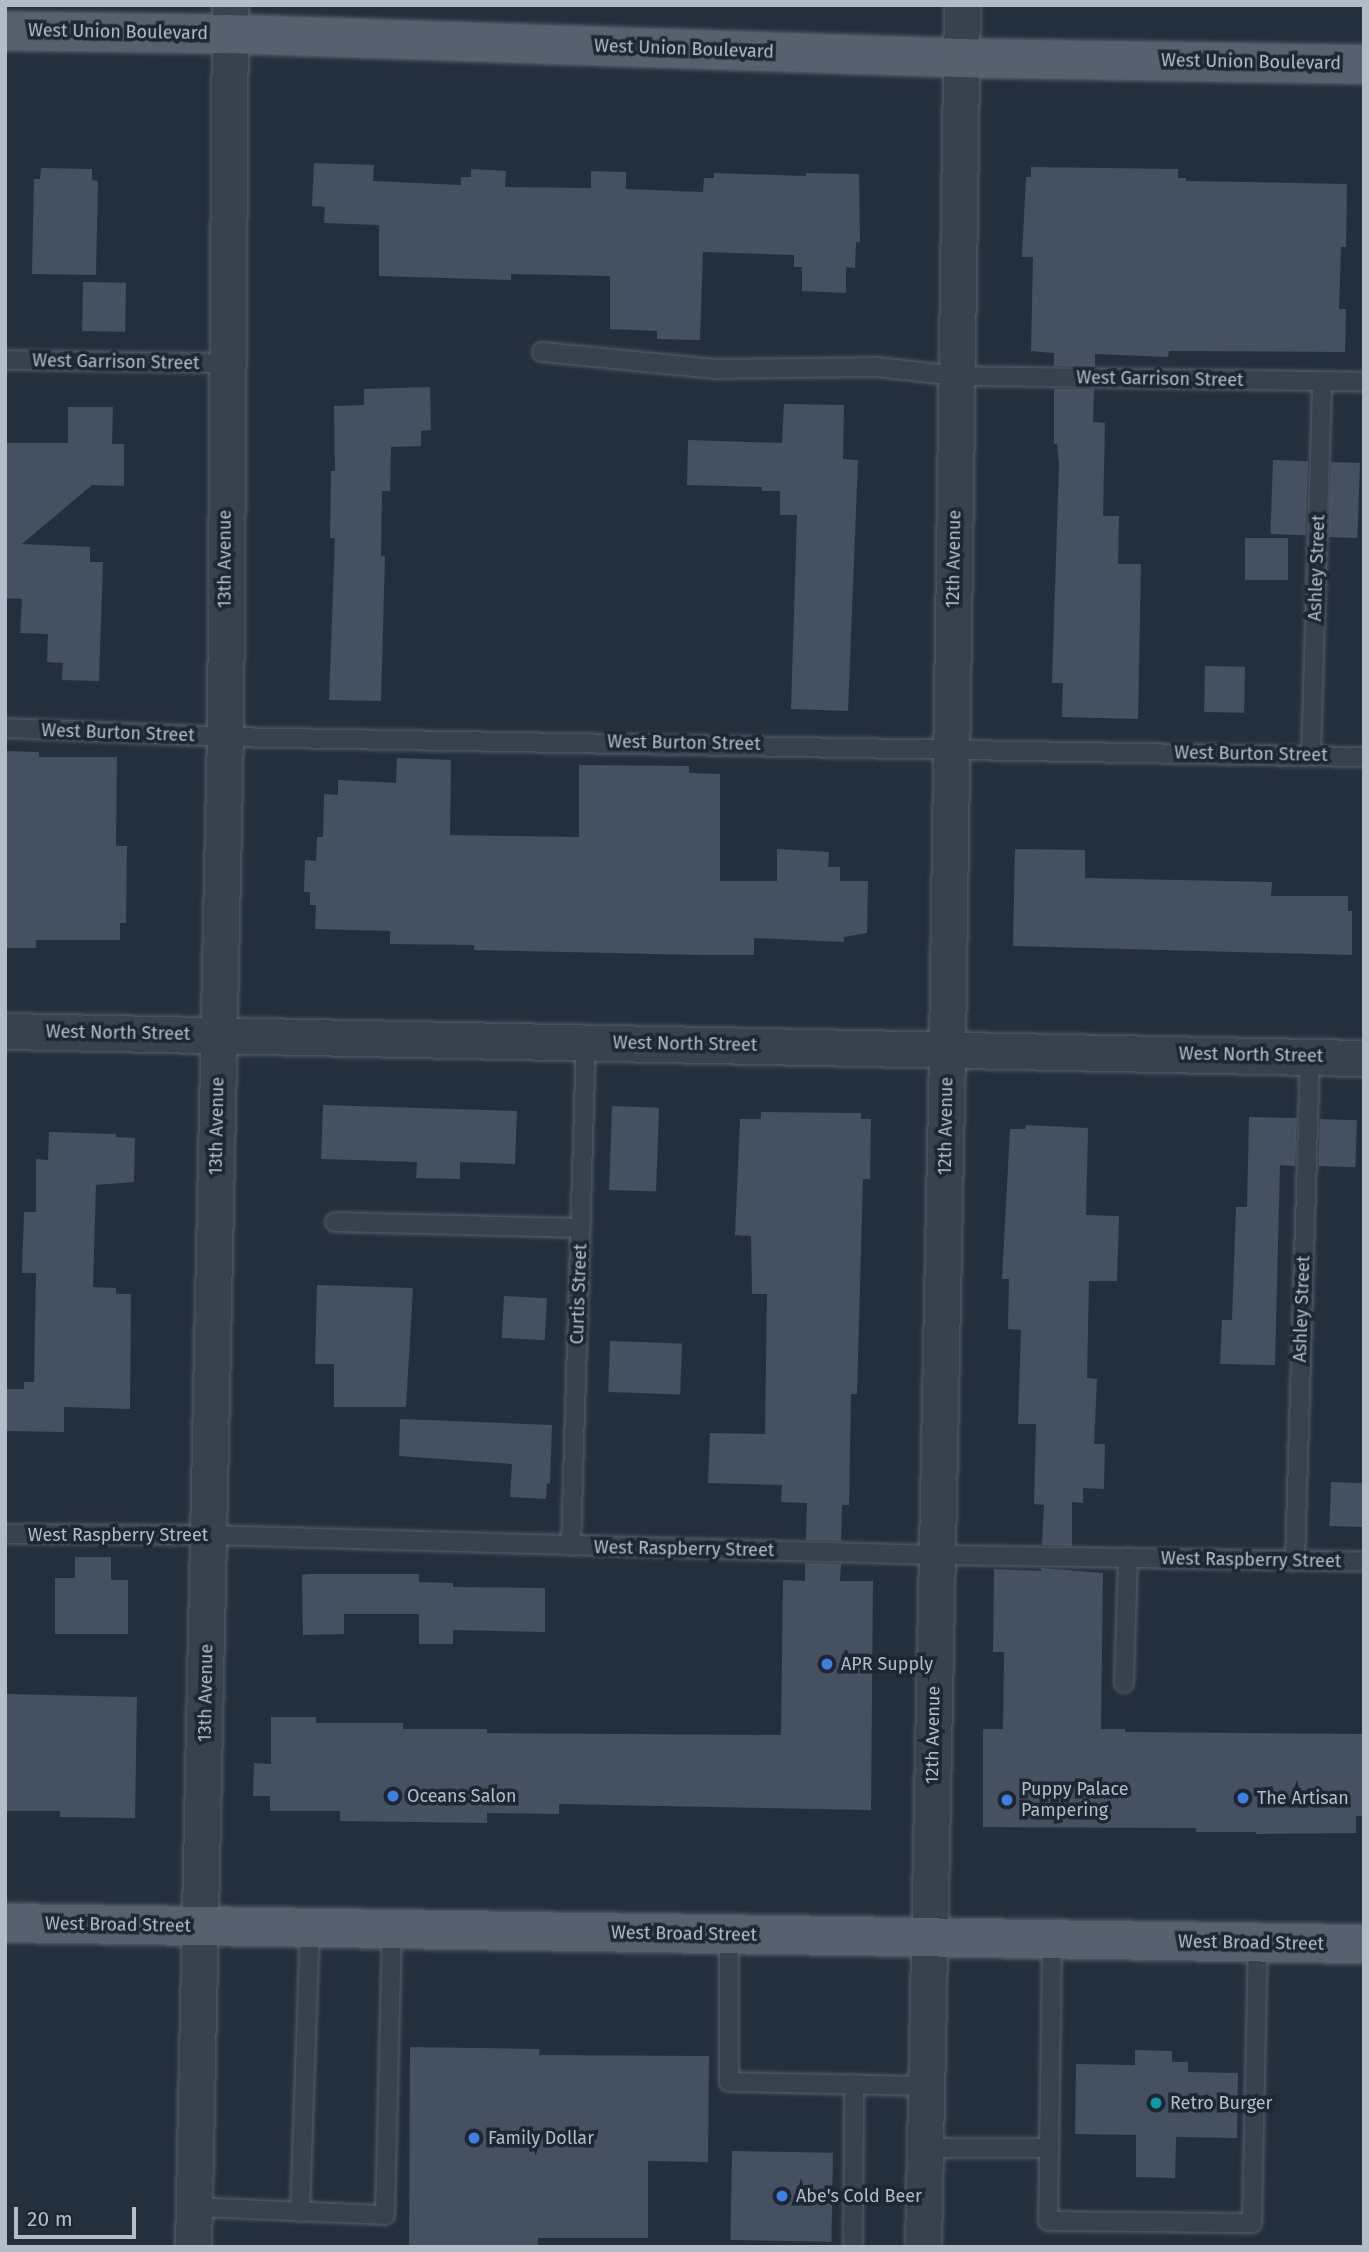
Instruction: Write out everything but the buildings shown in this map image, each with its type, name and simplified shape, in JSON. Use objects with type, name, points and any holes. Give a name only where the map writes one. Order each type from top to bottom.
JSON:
[{"type":"main road","name":"West Union Boulevard","points":[[5,31],[230,20],[961,58],[1364,64]]},
{"type":"main road","name":"West Broad Street","points":[[5,1923],[1364,1944]]},
{"type":"street","name":"12th Avenue","points":[[923,2247],[947,1048],[962,5]]},
{"type":"street","name":"13th Avenue","points":[[193,2247],[225,737],[230,20]]},
{"type":"street","name":"West North Street","points":[[5,1031],[1364,1058]]},
{"type":"lane","name":"West Garrison Street","points":[[542,352],[716,369],[877,368],[956,376],[1364,382]]},
{"type":"lane","name":"West Garrison Street","points":[[5,360],[226,363]]},
{"type":"lane","name":"Ashley Street","points":[[1311,756],[1322,381]]},
{"type":"lane","name":"West Burton Street","points":[[5,729],[225,737],[951,747],[1364,757]]},
{"type":"lane","name":"Curtis Street","points":[[571,1546],[586,1042]]},
{"type":"lane","name":"Ashley Street","points":[[1295,1561],[1310,1057]]},
{"type":"lane","points":[[335,1222],[581,1228]]},
{"type":"lane","name":"West Raspberry Street","points":[[5,1534],[208,1535],[936,1555],[1128,1556],[1364,1562]]},
{"type":"lane","points":[[1124,1683],[1128,1556]]},
{"type":"lane","points":[[300,2212],[310,1928]]},
{"type":"lane","points":[[194,2207],[385,2215],[392,1930]]},
{"type":"lane","points":[[729,1935],[729,2082],[926,2086]]},
{"type":"lane","points":[[1052,1940],[1048,2221],[1252,2223],[1258,1943]]},
{"type":"lane","points":[[853,2247],[855,2084]]},
{"type":"lane","points":[[925,2148],[1049,2148]]},
{"type":"place","name":"APR Supply","points":[[827,1664]]},
{"type":"place","name":"Oceans Salon","points":[[393,1796]]},
{"type":"place","name":"The Artisan","points":[[1243,1798]]},
{"type":"place","name":"Puppy Palace Pampering","points":[[1007,1800]]},
{"type":"place","name":"Retro Burger","points":[[1156,2103]]},
{"type":"place","name":"Family Dollar","points":[[474,2138]]},
{"type":"place","name":"Abe's Cold Beer","points":[[782,2196]]}]
